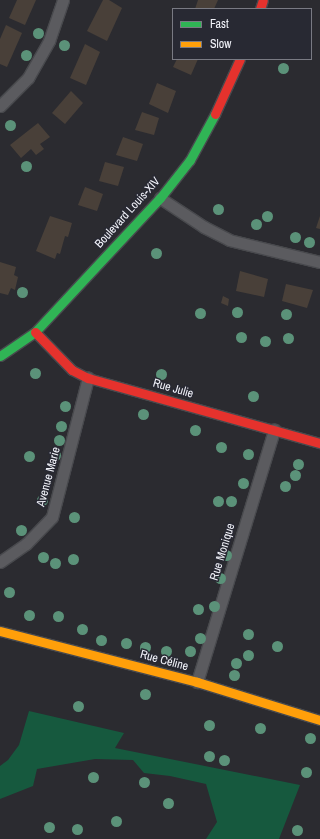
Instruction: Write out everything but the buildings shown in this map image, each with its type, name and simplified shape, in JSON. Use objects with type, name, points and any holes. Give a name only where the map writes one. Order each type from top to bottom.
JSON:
[{"type":"street","points":[[0,106],[28,78],[49,41],[63,0]]},
{"type":"street","name":"Boulevard Louis-XIV","points":[[0,356],[35,332],[160,198],[190,160],[222,102],[240,60]]},
{"type":"street","points":[[160,198],[197,223],[229,240],[320,262]]},
{"type":"street","name":"Rue Julie","points":[[35,332],[72,370],[88,378],[320,443]]},
{"type":"street","name":"Avenue Marie","points":[[0,562],[26,544],[52,517],[88,378]]},
{"type":"street","name":"Rue Monique","points":[[198,682],[274,430]]},
{"type":"street","name":"Rue Céline","points":[[0,631],[198,682],[320,720]]},
{"type":"green space","points":[[29,711],[124,733],[115,748],[300,785],[279,839],[206,839],[217,822],[206,784],[170,776],[144,773],[133,760],[95,759],[37,769],[33,786],[0,799],[0,766],[8,760],[19,745]]},
{"type":"traffic: fast","points":[[0,356],[35,332],[160,198],[190,160],[215,114]]},
{"type":"traffic: slow","points":[[0,631],[197,682],[320,720]]},
{"type":"traffic: jam","points":[[260,8],[263,0]]},
{"type":"traffic: jam","points":[[215,114],[240,60]]},
{"type":"traffic: jam","points":[[35,332],[72,370],[88,378],[320,443]]}]
